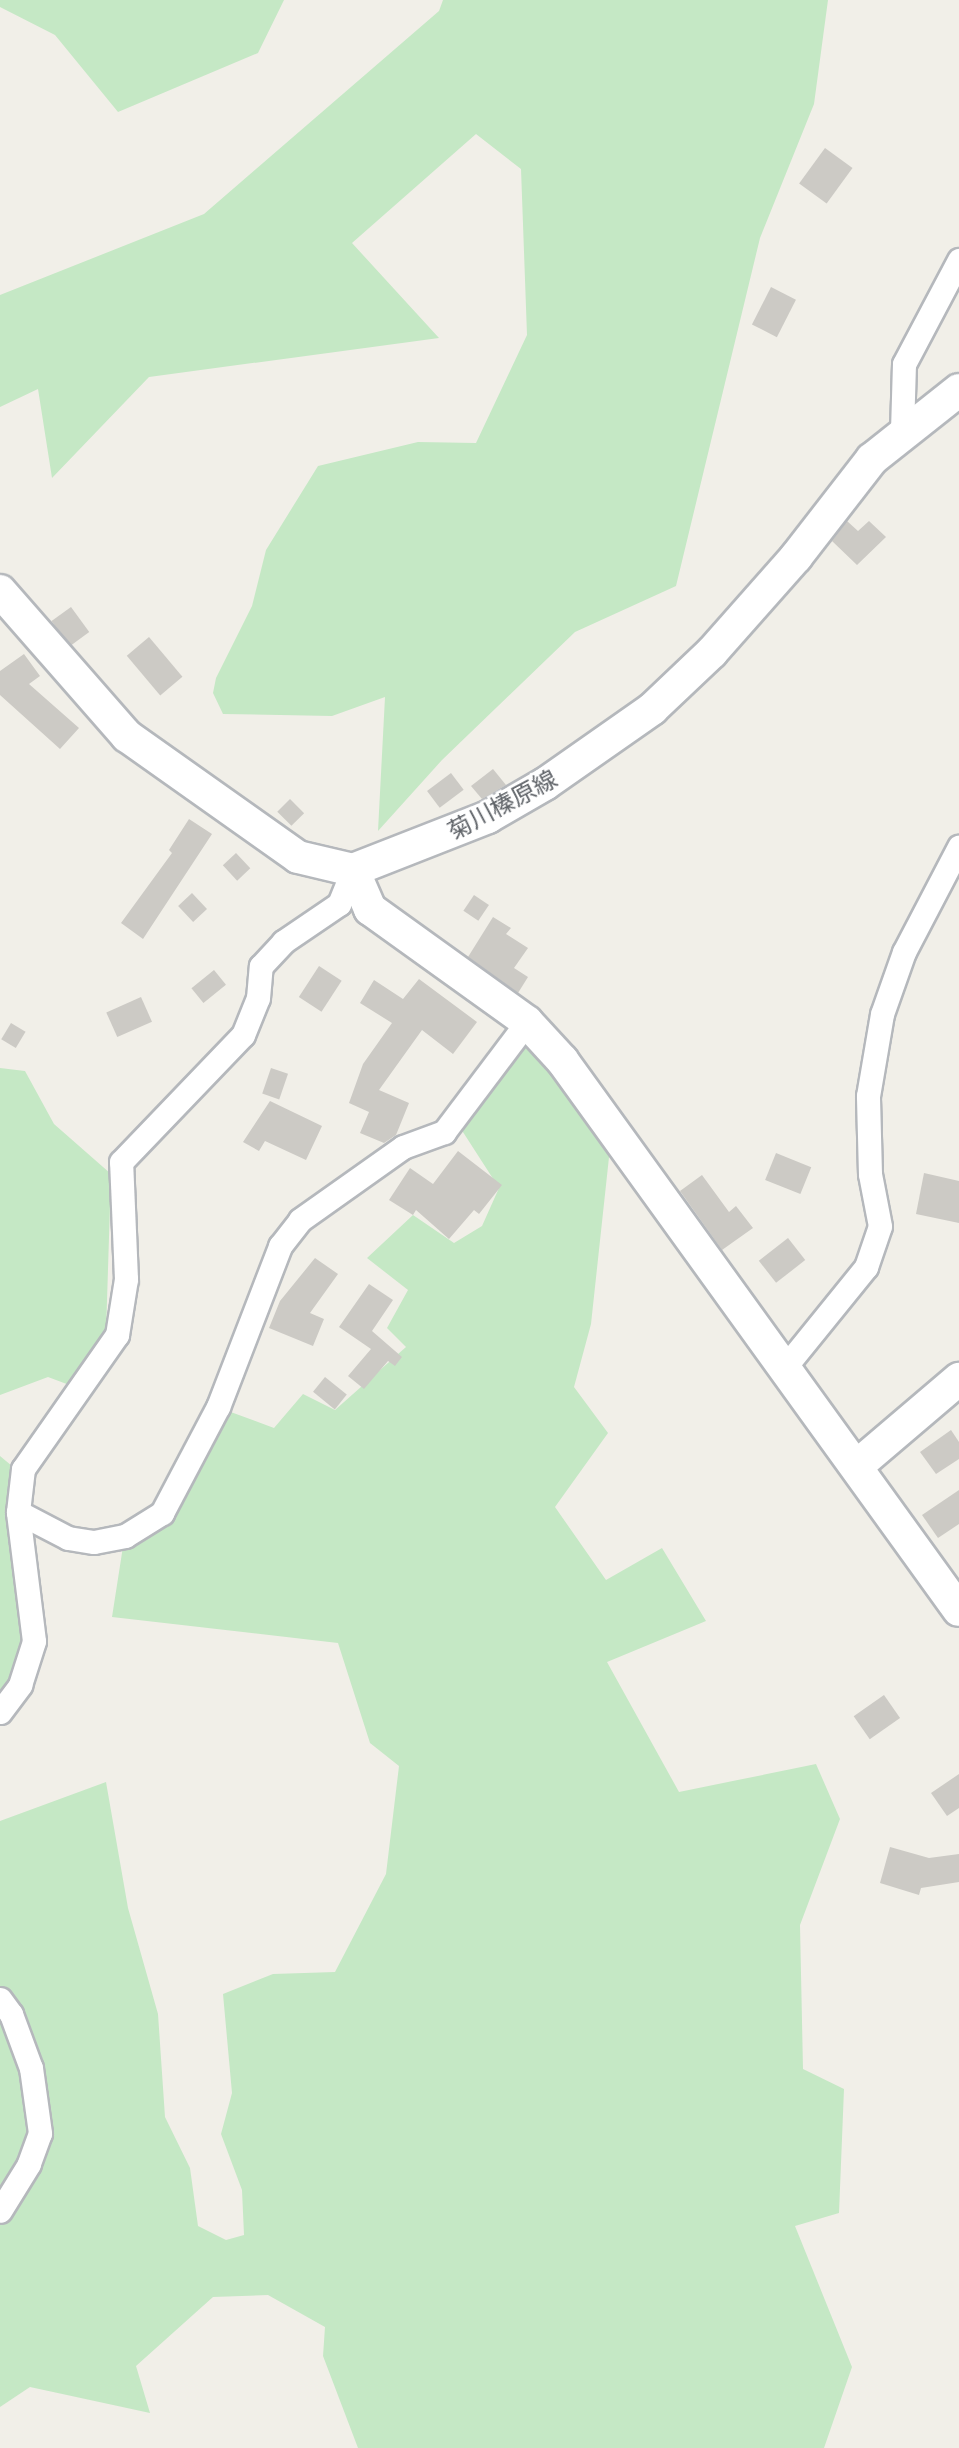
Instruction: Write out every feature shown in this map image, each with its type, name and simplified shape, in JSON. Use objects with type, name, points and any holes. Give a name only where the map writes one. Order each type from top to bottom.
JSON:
[{"type":"main road","name":"菊川榛原線","points":[[353,870],[488,817],[545,784],[652,709],[712,652],[796,557],[872,459],[902,431],[959,390]]},
{"type":"main road","points":[[0,591],[127,736],[298,857],[353,870],[370,909],[527,1023],[562,1060],[858,1465],[959,1610]]},
{"type":"main road","points":[[858,1465],[959,1379]]},
{"type":"street","points":[[902,431],[904,364],[959,260]]},
{"type":"street","points":[[785,1367],[866,1268],[880,1226],[870,1174],[868,1096],[882,1014],[904,952],[959,847]]},
{"type":"street","points":[[0,1712],[20,1685],[34,1641],[18,1512],[23,1469],[117,1335],[126,1279],[121,1162],[243,1035],[258,998],[261,966],[283,942],[339,904],[353,870]]},
{"type":"street","points":[[18,1512],[68,1538],[94,1542],[125,1536],[162,1513],[218,1407],[280,1246],[293,1228],[403,1147],[444,1132],[527,1023]]},
{"type":"street","points":[[0,1999],[11,2014],[31,2068],[40,2133],[29,2164],[0,2211]]},
{"type":"green space","points":[[0,0],[284,0],[258,53],[118,112],[55,35],[0,7]]},
{"type":"green space","points":[[443,0],[828,0],[814,104],[760,238],[676,586],[575,632],[442,760],[378,831],[385,697],[332,716],[223,714],[213,693],[216,678],[252,606],[266,550],[318,466],[418,442],[476,443],[527,335],[521,169],[476,134],[352,243],[439,338],[149,377],[52,478],[38,389],[0,407],[0,295],[204,214],[439,11]]},
{"type":"green space","points":[[524,1047],[557,1073],[610,1148],[591,1324],[574,1387],[608,1433],[555,1507],[606,1580],[662,1548],[706,1621],[607,1662],[679,1792],[816,1764],[840,1819],[800,1925],[803,2069],[844,2089],[839,2213],[795,2226],[852,2367],[824,2448],[358,2448],[323,2356],[325,2327],[268,2295],[213,2297],[136,2366],[150,2413],[30,2387],[0,2407],[0,1821],[106,1782],[128,1908],[158,2014],[165,2117],[190,2168],[198,2226],[226,2240],[244,2235],[242,2190],[221,2134],[232,2093],[223,1994],[273,1974],[335,1972],[386,1874],[399,1766],[370,1743],[338,1643],[112,1617],[124,1540],[164,1516],[228,1411],[274,1428],[303,1394],[335,1410],[406,1347],[387,1328],[408,1290],[367,1258],[413,1215],[454,1243],[482,1226],[499,1188],[461,1129]]},
{"type":"green space","points":[[0,1068],[25,1071],[54,1124],[111,1174],[106,1333],[72,1386],[48,1377],[0,1395]]},
{"type":"green space","points":[[0,1456],[12,1466],[7,1497],[26,1646],[12,1683],[0,1693]]},
{"type":"building","points":[[825,148],[853,168],[827,204],[799,184]]},
{"type":"building","points":[[771,287],[796,300],[777,337],[752,324]]},
{"type":"building","points":[[847,521],[858,531],[869,521],[886,537],[857,565],[832,541]]},
{"type":"building","points":[[71,607],[89,632],[70,646],[52,621]]},
{"type":"building","points":[[149,637],[182,677],[160,695],[127,656]]},
{"type":"building","points":[[24,654],[40,676],[29,684],[79,728],[60,749],[0,695],[0,671]]},
{"type":"building","points":[[493,769],[506,785],[482,799],[471,786]]},
{"type":"building","points":[[451,773],[464,790],[440,808],[427,791]]},
{"type":"building","points":[[290,799],[304,813],[291,826],[277,812]]},
{"type":"building","points":[[189,819],[212,834],[143,939],[121,923],[172,853],[169,850]]},
{"type":"building","points":[[236,853],[250,868],[237,881],[223,865]]},
{"type":"building","points":[[192,893],[207,909],[193,922],[178,906]]},
{"type":"building","points":[[474,895],[489,905],[478,921],[463,911]]},
{"type":"building","points":[[493,917],[511,928],[506,934],[528,948],[514,968],[528,977],[518,993],[468,957]]},
{"type":"building","points":[[319,966],[342,981],[321,1012],[299,997]]},
{"type":"building","points":[[214,970],[226,985],[203,1003],[191,988]]},
{"type":"building","points":[[419,979],[477,1022],[453,1054],[422,1030],[379,1090],[409,1103],[396,1135],[384,1143],[360,1133],[369,1112],[349,1103],[363,1064],[392,1023],[360,1003],[374,980],[403,999]]},
{"type":"building","points":[[141,997],[152,1022],[117,1037],[106,1012]]},
{"type":"building","points":[[11,1023],[26,1032],[16,1048],[1,1039]]},
{"type":"building","points":[[271,1068],[288,1074],[279,1099],[262,1094]]},
{"type":"building","points":[[270,1101],[322,1126],[306,1160],[265,1141],[259,1151],[243,1142]]},
{"type":"building","points":[[458,1151],[502,1185],[479,1214],[474,1210],[449,1239],[416,1210],[413,1215],[389,1200],[410,1168],[433,1184]]},
{"type":"building","points":[[776,1153],[811,1167],[800,1194],[765,1180]]},
{"type":"building","points":[[924,1173],[959,1181],[959,1223],[916,1214]]},
{"type":"building","points":[[702,1175],[729,1212],[736,1206],[753,1228],[722,1250],[680,1191]]},
{"type":"building","points":[[788,1238],[805,1260],[776,1283],[759,1261]]},
{"type":"building","points":[[315,1258],[338,1274],[310,1313],[324,1319],[313,1346],[269,1328],[280,1301]]},
{"type":"building","points":[[369,1284],[393,1300],[372,1331],[402,1357],[395,1366],[388,1361],[364,1389],[348,1376],[371,1349],[339,1327]]},
{"type":"building","points":[[325,1377],[347,1395],[335,1409],[313,1392]]},
{"type":"building","points":[[951,1430],[959,1442],[959,1459],[936,1474],[920,1452]]},
{"type":"building","points":[[959,1490],[959,1524],[938,1538],[922,1515]]},
{"type":"building","points":[[884,1695],[900,1718],[870,1739],[854,1716]]},
{"type":"building","points":[[959,1774],[959,1808],[947,1816],[931,1793]]},
{"type":"building","points":[[890,1847],[929,1858],[959,1854],[959,1882],[921,1888],[919,1895],[880,1883]]}]
